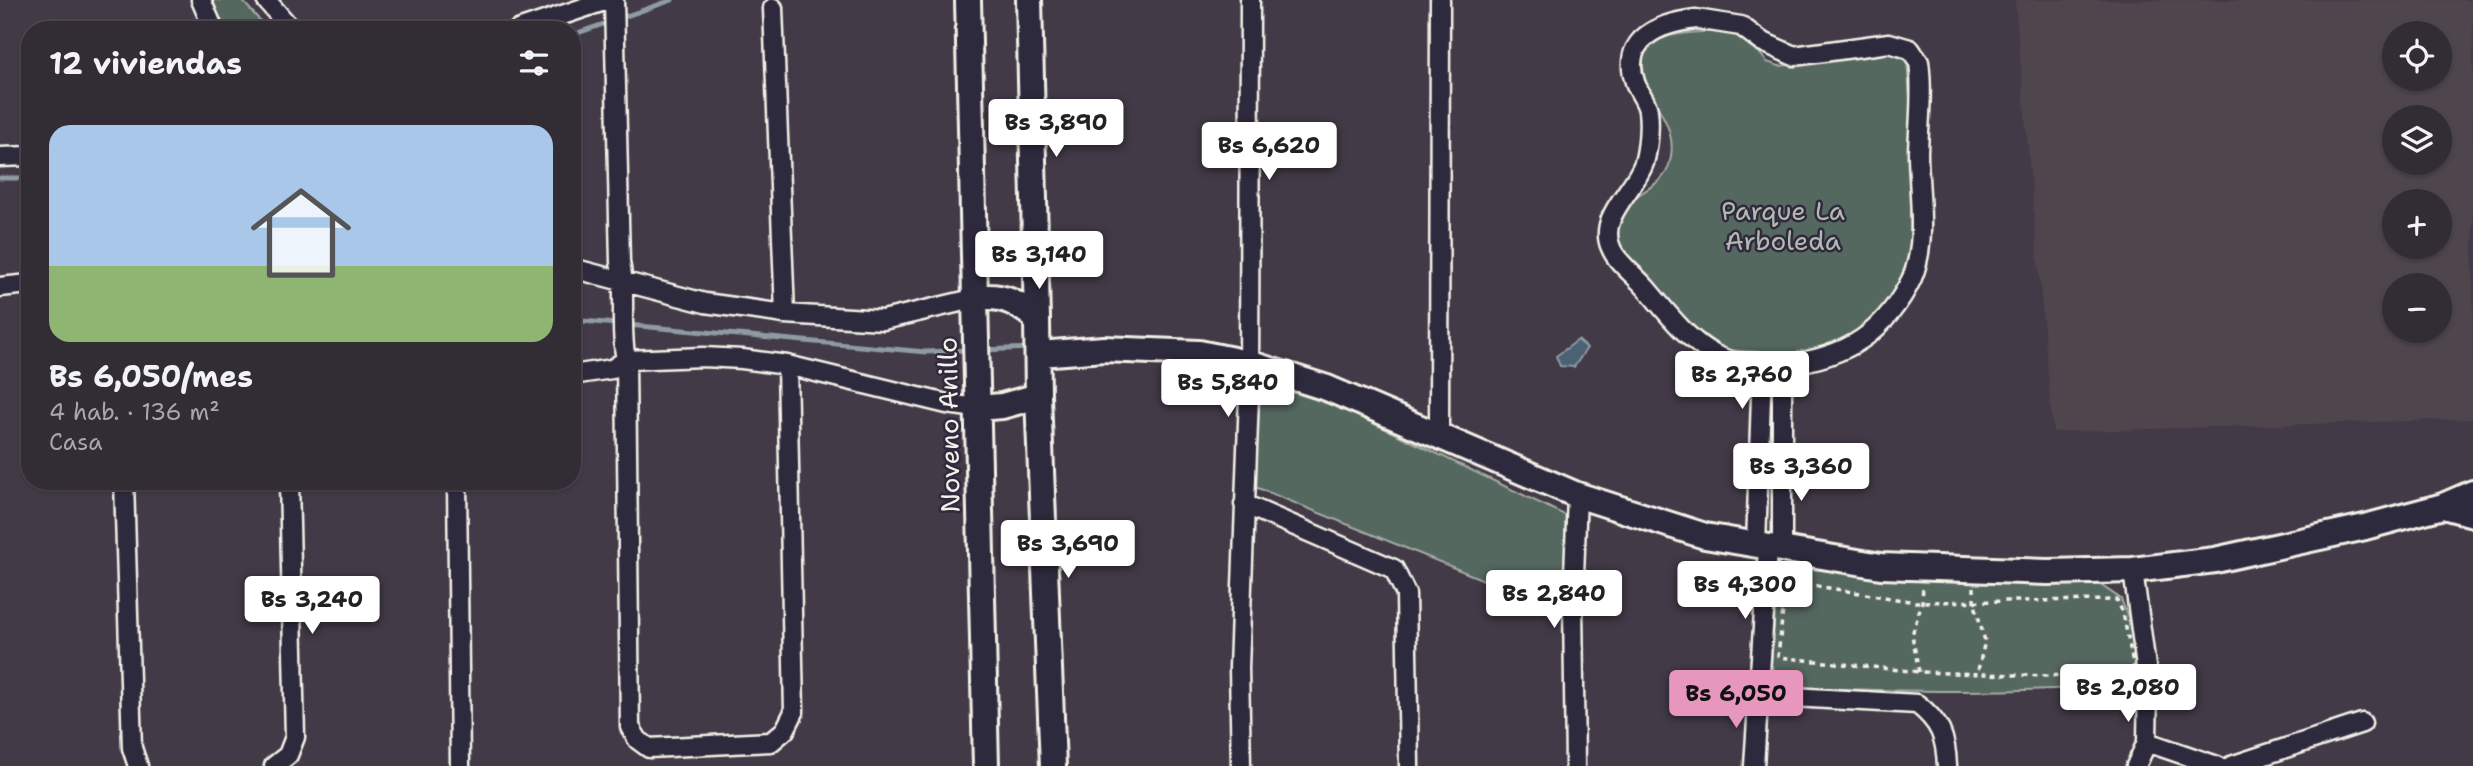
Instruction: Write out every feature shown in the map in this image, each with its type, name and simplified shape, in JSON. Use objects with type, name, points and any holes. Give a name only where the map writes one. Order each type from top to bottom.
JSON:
[{"type":"street","points":[[201,0],[210,21]]},
{"type":"street","points":[[267,0],[284,21]]},
{"type":"street","points":[[545,21],[607,0]]},
{"type":"street","points":[[614,0],[617,27],[620,262],[624,283],[621,311],[626,360],[630,727],[638,740],[649,748],[771,742],[785,730],[794,712],[787,365]]},
{"type":"street","name":"Noveno Anillo","points":[[968,0],[986,766]]},
{"type":"street","points":[[1029,0],[1040,354],[1038,396],[1053,766]]},
{"type":"street","points":[[1241,766],[1240,668],[1248,363],[1250,0]]},
{"type":"street","points":[[1439,438],[1440,0]]},
{"type":"street","points":[[773,8],[785,314]]},
{"type":"street","points":[[1696,19],[1741,26],[1782,53],[1794,56],[1889,43],[1910,48],[1919,62],[1919,244],[1913,275],[1900,300],[1862,339],[1815,359],[1762,366],[1710,353],[1678,325],[1611,250],[1607,233],[1612,216],[1633,187],[1644,161],[1648,108],[1635,83],[1631,64],[1633,55],[1636,46],[1650,31],[1668,22],[1696,19]]},
{"type":"street","points":[[0,157],[21,156]]},
{"type":"street","points":[[581,271],[705,303],[785,314],[883,320],[992,295],[1009,299],[1037,320]]},
{"type":"street","points":[[0,288],[21,285]]},
{"type":"street","points":[[1040,354],[1104,349],[1199,353],[1248,363],[1327,388],[1577,495],[1705,536],[1881,566],[2048,572],[2133,570],[2216,560],[2365,527],[2443,506],[2473,493]]},
{"type":"street","points":[[581,374],[612,369],[626,360],[703,357],[787,365],[947,404],[977,408],[1038,396]]},
{"type":"street","points":[[1754,766],[1782,365]]},
{"type":"street","points":[[1762,366],[1769,548]]},
{"type":"street","points":[[124,490],[132,748],[138,766]]},
{"type":"street","points":[[274,766],[288,755],[295,737],[289,490]]},
{"type":"street","points":[[457,490],[460,766]]},
{"type":"street","points":[[1574,766],[1573,603],[1577,495]]},
{"type":"street","points":[[1244,504],[1394,569],[1406,594],[1409,766]]},
{"type":"street","points":[[2443,506],[2473,514]]},
{"type":"street","points":[[2133,570],[2148,682],[2147,742],[2136,766]]},
{"type":"street","points":[[1757,695],[1917,704],[1934,717],[1944,732],[1947,766]]},
{"type":"street","points":[[2231,766],[2362,723]]},
{"type":"street","points":[[2147,742],[2217,766]]},
{"type":"path","points":[[1786,581],[1922,602],[2117,600],[2123,613],[2134,668],[2049,676],[1977,674],[1919,672],[1778,657],[1786,581]]},
{"type":"path","points":[[1974,601],[1985,641],[1977,674]]},
{"type":"path","points":[[1919,672],[1912,635],[1922,602]]},
{"type":"shaded area","points":[[2015,0],[2473,0],[2473,419],[2053,432]]},
{"type":"green space","points":[[202,0],[242,0],[260,21],[212,21]]},
{"type":"green space","name":"Parque La Arboleda","points":[[1717,31],[1747,38],[1767,62],[1779,66],[1887,53],[1907,60],[1911,113],[1910,262],[1893,296],[1868,326],[1829,346],[1799,354],[1726,350],[1689,324],[1623,251],[1617,233],[1618,218],[1632,199],[1662,178],[1668,168],[1672,151],[1671,136],[1666,123],[1647,86],[1643,57],[1649,48],[1665,37]]},
{"type":"green space","points":[[1273,385],[1346,410],[1567,516],[1565,613],[1253,486],[1256,401]]},
{"type":"green space","points":[[1796,568],[1890,576],[2093,580],[2121,599],[2128,617],[2140,683],[1966,691],[1791,687],[1777,679],[1771,664],[1777,583],[1786,572]]},
{"type":"water","points":[[1578,340],[1587,348],[1574,367],[1560,366],[1556,356]]},
{"type":"waterway","points":[[581,32],[672,0]]},
{"type":"waterway","points":[[0,178],[21,178]]},
{"type":"waterway","points":[[581,321],[926,352],[968,350]]},
{"type":"waterway","points":[[981,350],[1031,348]]}]
